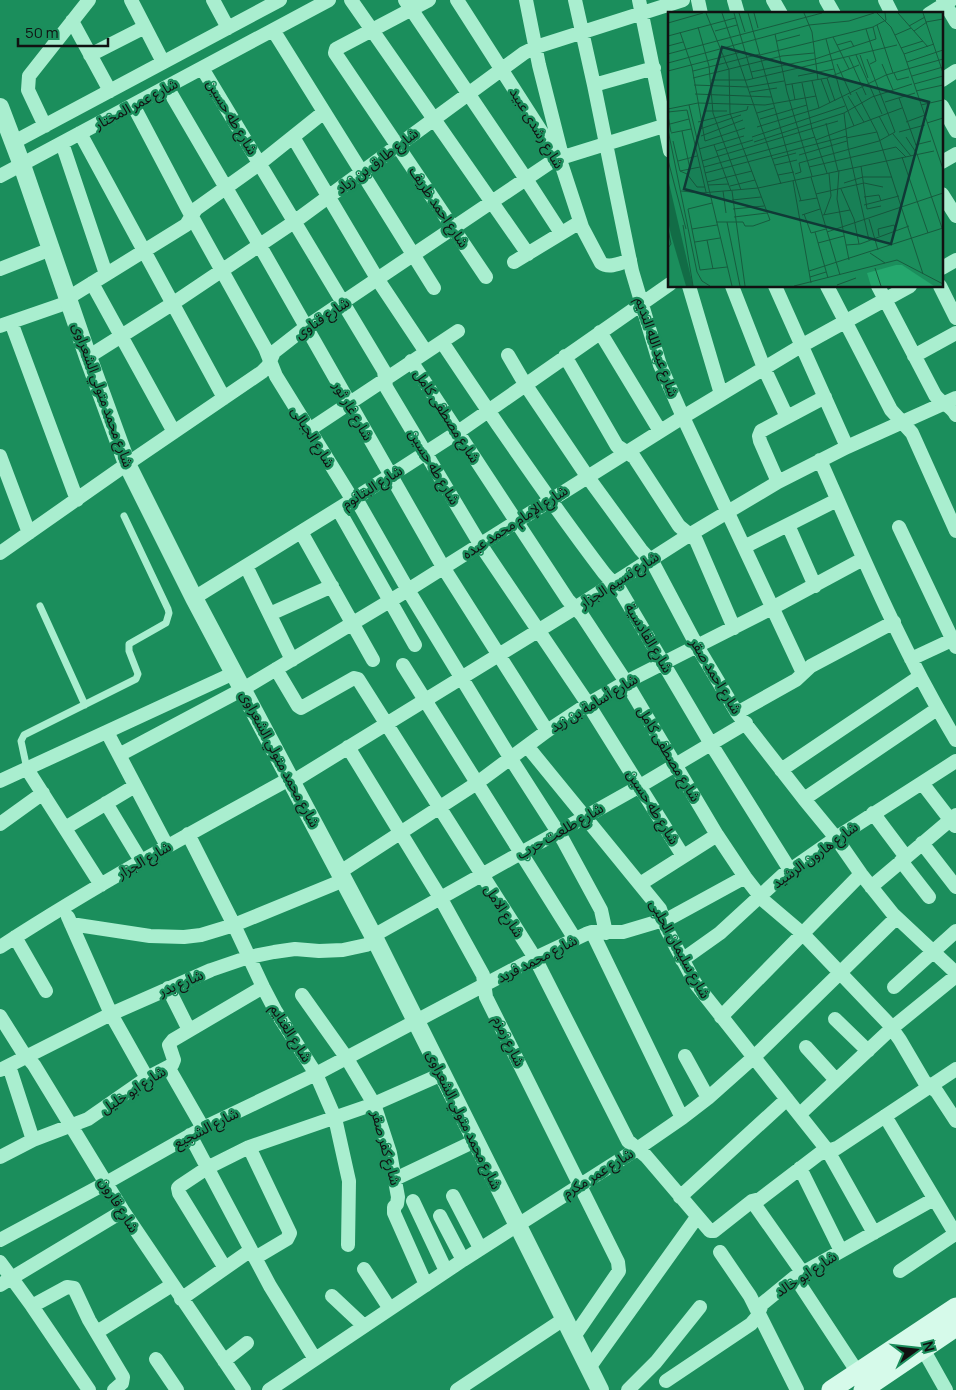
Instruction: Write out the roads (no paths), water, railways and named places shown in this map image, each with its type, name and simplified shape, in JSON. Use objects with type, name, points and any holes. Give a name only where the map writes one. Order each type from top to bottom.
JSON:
[{"type":"main road","points":[[862,1383],[956,1307]]},
{"type":"main road","points":[[831,1390],[862,1383],[923,1349],[956,1327]]},
{"type":"street","points":[[45,126],[28,90],[28,80],[31,73],[89,0]]},
{"type":"street","points":[[213,0],[228,28]]},
{"type":"street","points":[[14,142],[280,0]]},
{"type":"street","name":"شارع عمر المختار","points":[[0,176],[329,0]]},
{"type":"street","points":[[350,0],[528,254]]},
{"type":"street","name":"شارع احمد ظريف","points":[[429,0],[408,5],[372,30],[336,49],[335,53],[486,277]]},
{"type":"street","name":"شارع رشدى عبيد","points":[[457,0],[501,70],[560,157],[580,222],[603,265],[609,266],[630,260]]},
{"type":"street","points":[[526,0],[560,157]]},
{"type":"street","name":"شارع عبد الله النديم","points":[[575,0],[630,260],[660,365],[682,417],[803,673]]},
{"type":"street","points":[[639,0],[667,125]]},
{"type":"street","name":"شارع طارق بن زياد","points":[[88,357],[260,246],[524,53],[536,47],[682,0]]},
{"type":"street","points":[[773,0],[780,12]]},
{"type":"street","points":[[826,0],[833,12]]},
{"type":"street","points":[[885,0],[891,12]]},
{"type":"street","points":[[134,1],[163,62]]},
{"type":"street","points":[[932,12],[947,1],[956,22]]},
{"type":"street","points":[[408,5],[526,178],[561,233]]},
{"type":"street","points":[[72,21],[110,91]]},
{"type":"street","points":[[90,55],[145,27]]},
{"type":"street","points":[[273,30],[434,288]]},
{"type":"street","name":"شارع طه حسين","points":[[202,68],[384,371],[386,387],[480,544],[588,704],[683,856]]},
{"type":"street","points":[[594,85],[654,68]]},
{"type":"street","points":[[944,79],[956,71]]},
{"type":"street","name":"شارع غار ثور","points":[[167,87],[444,567],[547,731]]},
{"type":"street","name":"شارع الجبالى","points":[[133,105],[192,217],[265,348],[276,376],[349,494],[359,504],[408,590],[511,759],[559,832],[601,910],[599,932],[682,1118]]},
{"type":"street","name":"شارع محمد متولي الشعراوى","points":[[1,107],[127,464],[194,598],[342,876],[600,1390]]},
{"type":"street","points":[[944,110],[956,131]]},
{"type":"street","points":[[77,500],[6,324],[68,300],[106,274],[186,225],[196,210],[260,164],[324,112]]},
{"type":"street","name":"شارع قناوى","points":[[0,553],[262,372],[270,362],[274,352],[306,328],[344,304],[526,178],[560,157],[667,125]]},
{"type":"street","points":[[80,133],[224,398]]},
{"type":"street","name":"شارع مصطفى كامل","points":[[293,137],[378,280],[426,352]]},
{"type":"street","points":[[62,143],[106,274]]},
{"type":"street","points":[[944,161],[956,154]]},
{"type":"street","points":[[944,197],[956,216]]},
{"type":"street","points":[[514,262],[580,222]]},
{"type":"street","points":[[0,269],[51,248]]},
{"type":"street","points":[[944,267],[956,260]]},
{"type":"street","points":[[92,283],[174,432]]},
{"type":"street","name":"شارع البتانوم","points":[[194,598],[391,476],[458,432],[668,285]]},
{"type":"street","points":[[690,288],[721,394]]},
{"type":"street","points":[[733,288],[764,368],[787,417]]},
{"type":"street","points":[[776,288],[847,447]]},
{"type":"street","points":[[828,288],[891,410],[912,433],[956,531]]},
{"type":"street","points":[[879,288],[935,396],[950,401],[956,415]]},
{"type":"street","name":"شارع الإمام محمد عبده","points":[[119,755],[243,689],[292,660],[408,590],[682,417],[801,346],[906,288]]},
{"type":"street","points":[[941,288],[956,318]]},
{"type":"street","points":[[309,430],[458,331]]},
{"type":"street","points":[[600,332],[660,431]]},
{"type":"street","points":[[914,356],[956,333]]},
{"type":"street","name":"شارع القادسية","points":[[442,342],[487,411],[550,499],[606,576],[620,590],[711,744],[790,870]]},
{"type":"street","name":"شارع احمد صقر","points":[[508,355],[525,384],[588,476],[650,560],[697,646],[742,718],[836,838],[870,887],[896,918],[956,974]]},
{"type":"street","points":[[565,356],[618,446],[634,457],[679,526],[698,544],[734,628]]},
{"type":"street","name":"شارع مصطفى كامل","points":[[411,361],[568,600],[582,615],[626,682],[717,835],[745,877],[759,896],[803,934],[892,1028],[924,1081],[940,1096],[956,1121]]},
{"type":"street","points":[[778,482],[759,436],[761,431],[826,397]]},
{"type":"street","name":"شارع نسيم الجزار","points":[[292,780],[462,678],[689,535],[778,482],[847,447],[950,401]]},
{"type":"street","points":[[0,456],[29,533]]},
{"type":"street","points":[[820,460],[863,559],[919,678],[956,740]]},
{"type":"street","points":[[744,547],[837,500]]},
{"type":"street","points":[[338,509],[415,644]]},
{"type":"street","points":[[788,525],[814,586]]},
{"type":"street","points":[[899,527],[955,642],[911,659]]},
{"type":"street","points":[[301,532],[373,660]]},
{"type":"street","name":"شارع أسامة بن زيد","points":[[71,924],[167,938],[201,935],[234,925],[342,876],[588,704],[626,682],[734,628],[863,559]]},
{"type":"street","points":[[246,566],[292,660]]},
{"type":"street","points":[[270,614],[332,586]]},
{"type":"street","name":"شارع طلعت حرب","points":[[374,939],[711,744],[742,718],[796,680],[811,666],[894,622]]},
{"type":"street","points":[[403,665],[575,939]]},
{"type":"street","name":"شارع الامل","points":[[276,669],[301,708],[357,678],[536,958],[628,1141],[646,1156],[712,1232],[752,1201]]},
{"type":"street","points":[[0,781],[234,673]]},
{"type":"street","points":[[781,770],[919,678]]},
{"type":"street","points":[[804,799],[937,709]]},
{"type":"street","points":[[108,732],[167,846]]},
{"type":"street","name":"شارع سليمان الحلبى","points":[[527,746],[660,909],[667,930],[699,988],[828,1151],[874,1233]]},
{"type":"street","name":"شارع زمزم","points":[[348,747],[441,899],[483,975],[486,997],[618,1262],[619,1268],[573,1338]]},
{"type":"street","name":"شارع هارون الرشيد","points":[[682,960],[720,933],[790,870],[873,813],[956,761]]},
{"type":"street","points":[[27,769],[101,884]]},
{"type":"street","name":"شارع الجزار","points":[[0,947],[63,906],[167,846],[292,780]]},
{"type":"street","points":[[870,887],[922,843],[954,820],[922,782]]},
{"type":"street","points":[[65,828],[135,786]]},
{"type":"street","points":[[0,824],[43,794]]},
{"type":"street","points":[[106,803],[141,861]]},
{"type":"street","points":[[873,813],[929,897]]},
{"type":"street","name":"شارع الغنايم","points":[[188,834],[263,987],[316,1074],[335,1118],[350,1181],[348,1245]]},
{"type":"street","points":[[640,884],[717,835]]},
{"type":"street","points":[[922,843],[956,887]]},
{"type":"street","points":[[721,1017],[861,874]]},
{"type":"street","name":"شارع محمد فريد","points":[[415,1021],[575,939],[599,932],[623,932],[676,916],[745,877]]},
{"type":"street","points":[[63,906],[111,1014],[147,1078]]},
{"type":"street","name":"شارع عمر مكرم","points":[[269,1390],[480,1248],[637,1149],[682,1118],[708,1098],[754,1057],[896,918]]},
{"type":"street","points":[[894,987],[956,931]]},
{"type":"street","points":[[15,937],[46,991]]},
{"type":"street","name":"شارع بدر","points":[[4,1068],[111,1014],[210,970],[249,958],[295,949],[319,951],[344,950],[374,939]]},
{"type":"street","points":[[800,1114],[892,1028],[956,974]]},
{"type":"street","name":"شارع ابو خليل","points":[[0,1157],[33,1140],[94,1116],[147,1078],[172,1065],[174,1060],[170,1042],[263,987]]},
{"type":"street","points":[[168,988],[189,1030]]},
{"type":"street","name":"شارع كفر صقر","points":[[302,995],[346,1058],[374,1104],[390,1152],[395,1179],[398,1201],[394,1207],[394,1213],[426,1285]]},
{"type":"street","name":"شارع قارون","points":[[0,1018],[34,1065],[123,1211],[244,1390]]},
{"type":"street","points":[[835,1019],[868,1051]]},
{"type":"street","name":"شارع الشجيع","points":[[0,1240],[106,1184],[203,1128],[316,1074],[415,1021]]},
{"type":"street","points":[[806,1047],[836,1080]]},
{"type":"street","points":[[684,1056],[708,1098]]},
{"type":"street","points":[[4,1068],[33,1140]]},
{"type":"street","points":[[168,1068],[203,1128]]},
{"type":"street","points":[[862,1383],[752,1201],[760,1199],[819,1154],[836,1148],[956,1070]]},
{"type":"street","points":[[225,1268],[178,1191],[180,1186],[207,1168],[249,1147],[374,1104],[442,1074]]},
{"type":"street","points":[[680,1197],[787,1098]]},
{"type":"street","points":[[885,1116],[956,1234],[900,1271]]},
{"type":"street","points":[[190,1135],[270,1286],[315,1359]]},
{"type":"street","points":[[395,1179],[475,1141]]},
{"type":"street","points":[[181,1299],[225,1268],[287,1240],[290,1233],[249,1147]]},
{"type":"street","points":[[800,1168],[841,1251]]},
{"type":"street","points":[[453,1196],[480,1248]]},
{"type":"street","name":"شارع ابو خالد","points":[[668,1386],[751,1324],[757,1317],[759,1308],[765,1300],[798,1275],[934,1198]]},
{"type":"street","points":[[413,1201],[446,1271]]},
{"type":"street","points":[[6,1281],[123,1211]]},
{"type":"street","points":[[440,1216],[463,1260]]},
{"type":"street","points":[[589,1368],[697,1217]]},
{"type":"street","points":[[720,1252],[758,1312],[797,1390]]},
{"type":"street","points":[[0,1262],[6,1281],[32,1306],[89,1390]]},
{"type":"street","points":[[364,1268],[390,1309]]},
{"type":"street","points":[[97,1332],[172,1285]]},
{"type":"street","points":[[32,1306],[67,1287],[72,1287],[123,1377],[122,1383],[114,1390]]},
{"type":"street","points":[[332,1296],[364,1326]]},
{"type":"street","points":[[628,1390],[656,1362],[700,1307]]},
{"type":"street","points":[[457,1390],[564,1319]]},
{"type":"street","points":[[224,1361],[247,1343]]},
{"type":"street","points":[[923,1349],[946,1390]]},
{"type":"street","points":[[156,1359],[178,1390]]},
{"type":"street","points":[[656,1362],[668,1386]]},
{"type":"lane","points":[[27,769],[21,741],[24,735],[136,679],[138,674],[128,651],[129,644],[166,623],[168,618],[168,609],[124,516]]},
{"type":"lane","points":[[40,606],[85,705]]}]
